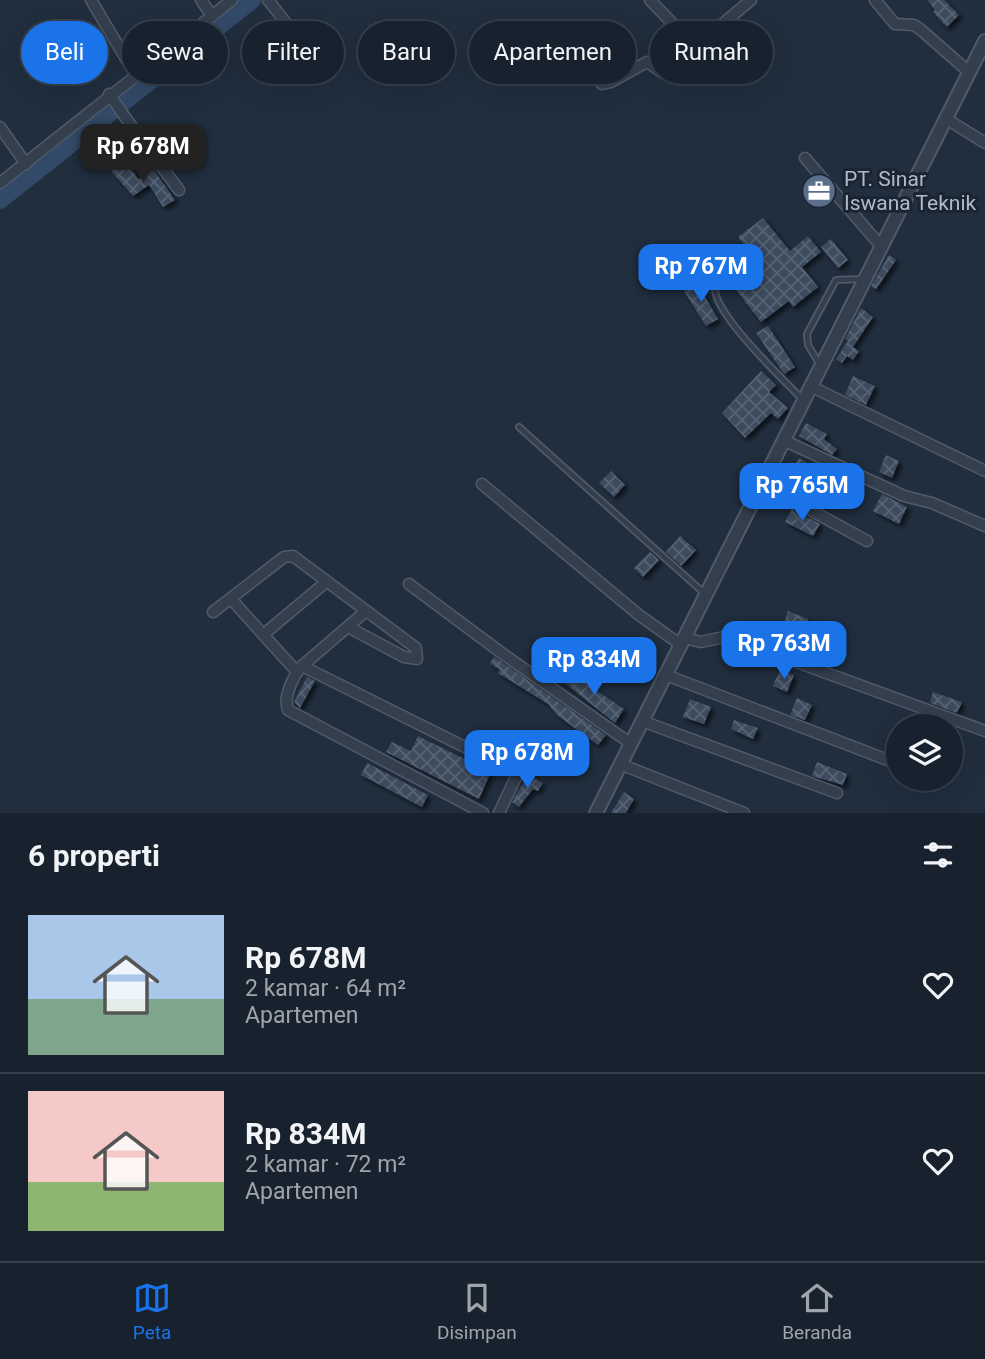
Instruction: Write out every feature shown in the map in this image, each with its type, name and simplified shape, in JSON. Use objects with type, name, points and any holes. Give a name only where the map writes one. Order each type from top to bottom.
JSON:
[{"type":"street","points":[[92,0],[122,54]]},
{"type":"street","points":[[205,21],[232,0]]},
{"type":"street","points":[[650,0],[670,21]]},
{"type":"street","points":[[726,21],[751,0]]},
{"type":"street","points":[[875,0],[895,24],[914,25],[969,72]]},
{"type":"street","points":[[201,1],[212,16]]},
{"type":"street","points":[[270,2],[285,21]]},
{"type":"street","points":[[596,813],[880,244],[985,41]]},
{"type":"street","points":[[0,183],[123,84]]},
{"type":"street","points":[[109,94],[179,190]]},
{"type":"street","points":[[945,118],[985,142]]},
{"type":"street","points":[[0,127],[26,164]]},
{"type":"street","points":[[115,155],[137,134]]},
{"type":"street","points":[[805,158],[880,244]]},
{"type":"street","points":[[810,386],[985,471]]},
{"type":"street","points":[[783,440],[904,496],[932,503],[985,527]]},
{"type":"street","points":[[761,483],[867,541]]},
{"type":"street","points":[[482,484],[639,615],[682,642],[701,642],[733,635],[788,659],[985,731]]},
{"type":"street","points":[[213,612],[288,556],[416,648],[417,659],[404,657],[348,627]]},
{"type":"street","points":[[264,634],[326,583]]},
{"type":"street","points":[[409,584],[630,743]]},
{"type":"street","points":[[231,599],[299,669],[513,771],[516,777],[503,812]]},
{"type":"street","points":[[366,611],[299,669],[286,702],[288,710],[483,813]]},
{"type":"street","points":[[666,675],[886,759]]},
{"type":"street","points":[[642,721],[837,793]]},
{"type":"street","points":[[620,764],[744,813]]},
{"type":"lane","points":[[737,256],[720,273],[715,285],[716,296],[744,338],[803,400]]},
{"type":"lane","points":[[821,366],[808,345],[807,334],[836,280],[863,279]]},
{"type":"lane","points":[[519,427],[705,594]]},
{"type":"lane","points":[[782,643],[788,659]]},
{"type":"building","points":[[927,0],[944,0],[959,15],[947,27],[933,12],[935,10]]},
{"type":"building","points":[[128,163],[138,179],[154,170],[175,200],[163,207],[149,185],[133,196],[111,171]]},
{"type":"building","points":[[763,218],[790,251],[808,236],[821,252],[802,267],[818,287],[793,307],[789,301],[761,322],[729,281],[757,261],[738,237]]},
{"type":"building","points":[[831,239],[848,260],[838,268],[821,247]]},
{"type":"building","points":[[889,255],[896,260],[876,289],[871,286]]},
{"type":"building","points":[[697,283],[718,319],[706,326],[684,291]]},
{"type":"building","points":[[861,308],[873,317],[853,347],[859,351],[853,360],[847,356],[842,363],[836,359],[848,341],[845,339]]},
{"type":"building","points":[[768,326],[795,367],[784,374],[756,333]]},
{"type":"building","points":[[761,371],[776,385],[769,392],[788,408],[778,419],[771,413],[745,438],[722,413]]},
{"type":"building","points":[[853,376],[875,386],[866,405],[845,395]]},
{"type":"building","points":[[806,423],[827,434],[824,439],[837,449],[832,455],[799,436]]},
{"type":"building","points":[[886,455],[899,461],[892,478],[879,472]]},
{"type":"building","points":[[799,458],[817,469],[811,480],[793,469]]},
{"type":"building","points":[[611,471],[625,485],[614,497],[599,483]]},
{"type":"building","points":[[805,482],[825,494],[818,506],[798,495]]},
{"type":"building","points":[[882,494],[907,507],[899,524],[873,511]]},
{"type":"building","points":[[792,509],[820,524],[813,536],[785,522]]},
{"type":"building","points":[[680,536],[696,550],[681,566],[666,552]]},
{"type":"building","points":[[650,552],[659,560],[643,577],[634,568]]},
{"type":"building","points":[[788,611],[808,619],[804,630],[784,623]]},
{"type":"building","points":[[494,657],[606,735],[598,745],[557,715],[548,704],[498,673],[500,670],[490,663]]},
{"type":"building","points":[[780,669],[794,675],[787,692],[773,686]]},
{"type":"building","points":[[569,672],[624,709],[615,723],[562,681]]},
{"type":"building","points":[[307,677],[315,681],[300,708],[294,702]]},
{"type":"building","points":[[933,692],[962,702],[957,713],[930,703]]},
{"type":"building","points":[[797,698],[812,705],[805,720],[790,715]]},
{"type":"building","points":[[690,699],[711,707],[704,724],[683,717]]},
{"type":"building","points":[[734,720],[758,728],[753,739],[731,729]]},
{"type":"building","points":[[418,736],[491,772],[479,799],[386,752],[392,742],[411,751]]},
{"type":"building","points":[[817,762],[847,774],[843,785],[812,776]]},
{"type":"building","points":[[367,763],[428,795],[422,807],[361,775]]},
{"type":"building","points":[[528,775],[543,783],[538,791],[533,789],[519,807],[512,802]]},
{"type":"building","points":[[624,792],[634,799],[626,813],[611,813]]},
{"type":"waterway","points":[[0,200],[252,0]]},
{"type":"place","name":"PT. Sinar Iswana Teknik","points":[[819,191]]}]
